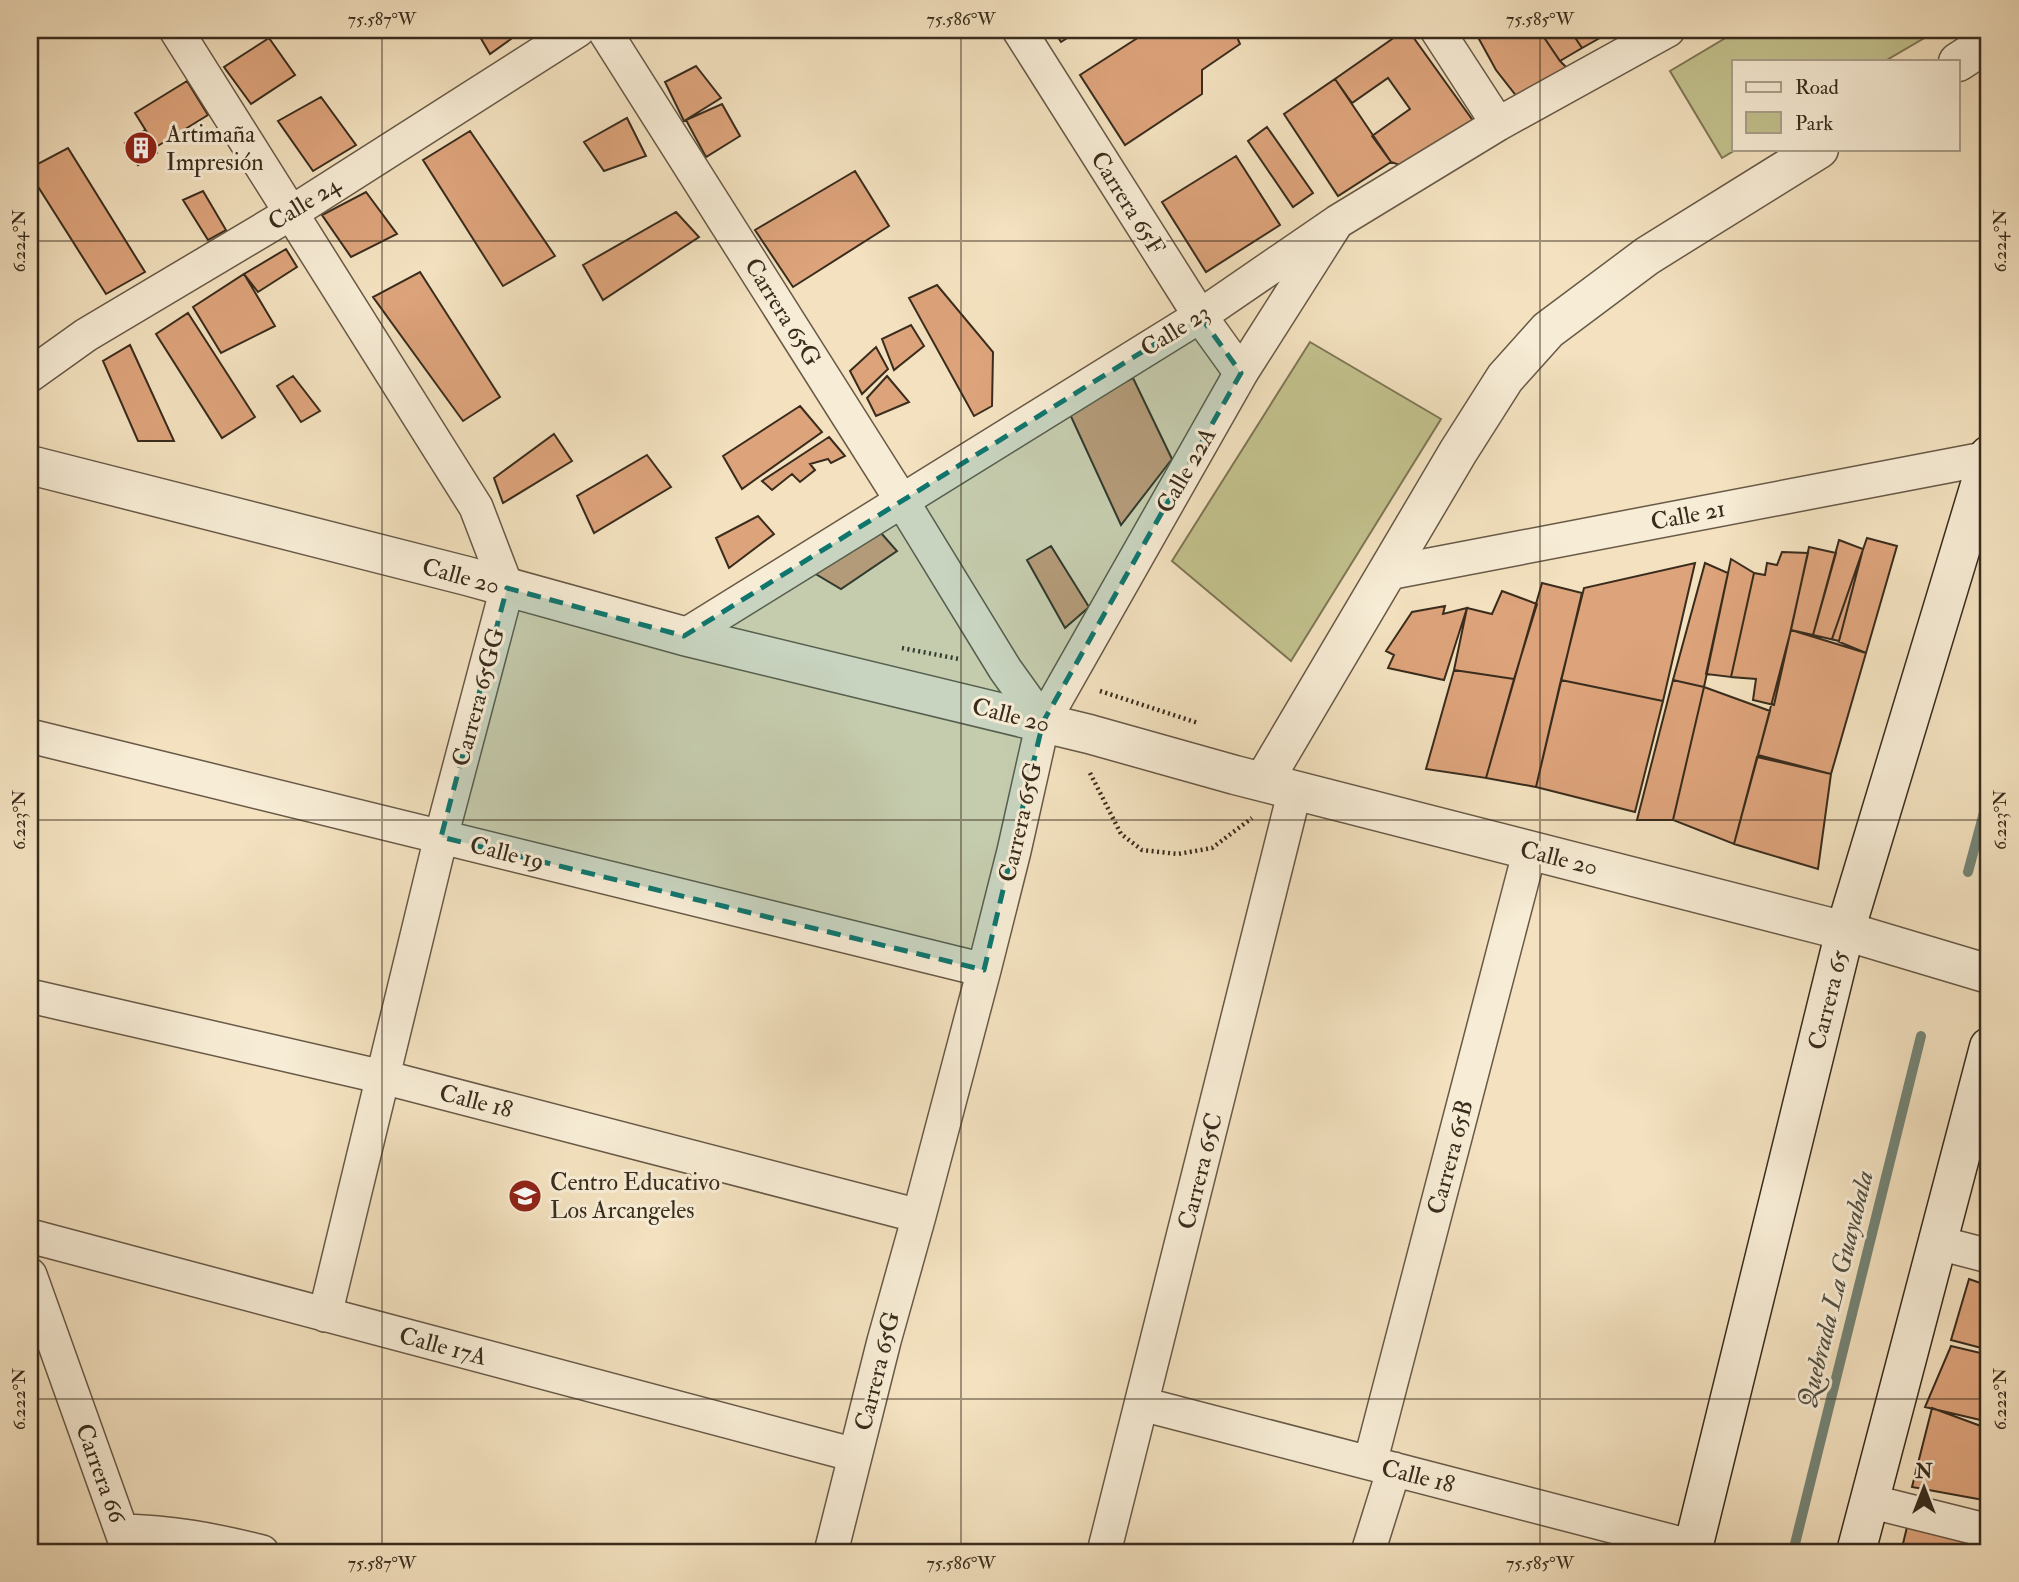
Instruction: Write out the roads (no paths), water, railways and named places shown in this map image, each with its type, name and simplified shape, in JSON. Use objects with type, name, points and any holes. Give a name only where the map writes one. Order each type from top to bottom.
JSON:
[{"type":"street","points":[[176,30],[476,507],[507,588]]},
{"type":"street","name":"Calle 24","points":[[30,375],[86,335],[291,212],[578,30]]},
{"type":"street","name":"Carrera 65G","points":[[604,30],[1042,722],[984,970],[884,1341],[831,1552]]},
{"type":"street","name":"Carrera 65F","points":[[1019,30],[1200,316],[1241,373]]},
{"type":"street","points":[[1437,30],[1499,124]]},
{"type":"street","name":"Calle 23","points":[[684,636],[1200,316],[1337,222],[1499,124],[1668,30]]},
{"type":"street","points":[[1960,61],[1989,42]]},
{"type":"street","points":[[1273,795],[1388,573],[1458,452],[1505,378],[1548,330],[1647,256],[1817,150]]},
{"type":"street","name":"Calle 22A","points":[[1042,722],[1241,373],[1337,222]]},
{"type":"street","name":"Calle 21","points":[[1388,573],[1989,457]]},
{"type":"street","name":"Carrera 65","points":[[1692,1550],[1845,932],[1989,457]]},
{"type":"street","name":"Calle 20","points":[[30,465],[454,573],[684,636],[1042,722],[1273,795],[1530,850],[1845,932],[1989,974]]},
{"type":"street","name":"Carrera 65GG","points":[[325,1315],[441,837],[507,588]]},
{"type":"street","name":"Calle 19","points":[[30,736],[984,970]]},
{"type":"street","name":"Carrera 65C","points":[[1104,1552],[1142,1404],[1273,795]]},
{"type":"street","name":"Carrera 65B","points":[[1368,1552],[1382,1466],[1530,850]]},
{"type":"street","name":"Calle 18","points":[[30,996],[383,1077],[919,1216]]},
{"type":"street","points":[[1856,1552],[1989,1047]]},
{"type":"street","name":"Calle 17A","points":[[30,1236],[855,1455]]},
{"type":"street","points":[[1939,1243],[1989,1256]]},
{"type":"street","name":"Carrera 66","points":[[30,1275],[126,1541]]},
{"type":"street","name":"Calle 18","points":[[1142,1404],[1692,1550]]},
{"type":"street","points":[[1869,1500],[1989,1531]]},
{"type":"street","points":[[126,1541],[161,1532],[223,1542],[262,1552]]},
{"type":"waterway","name":"Quebrada La Guayabala","points":[[1968,872],[1989,794]]},
{"type":"waterway","name":"Quebrada La Guayabala","points":[[1793,1552],[1921,1036]]},
{"type":"place","name":"Artimaña Impresión","points":[[141,148]]},
{"type":"place","name":"Centro Educativo Los Arcangeles","points":[[525,1196]]}]
